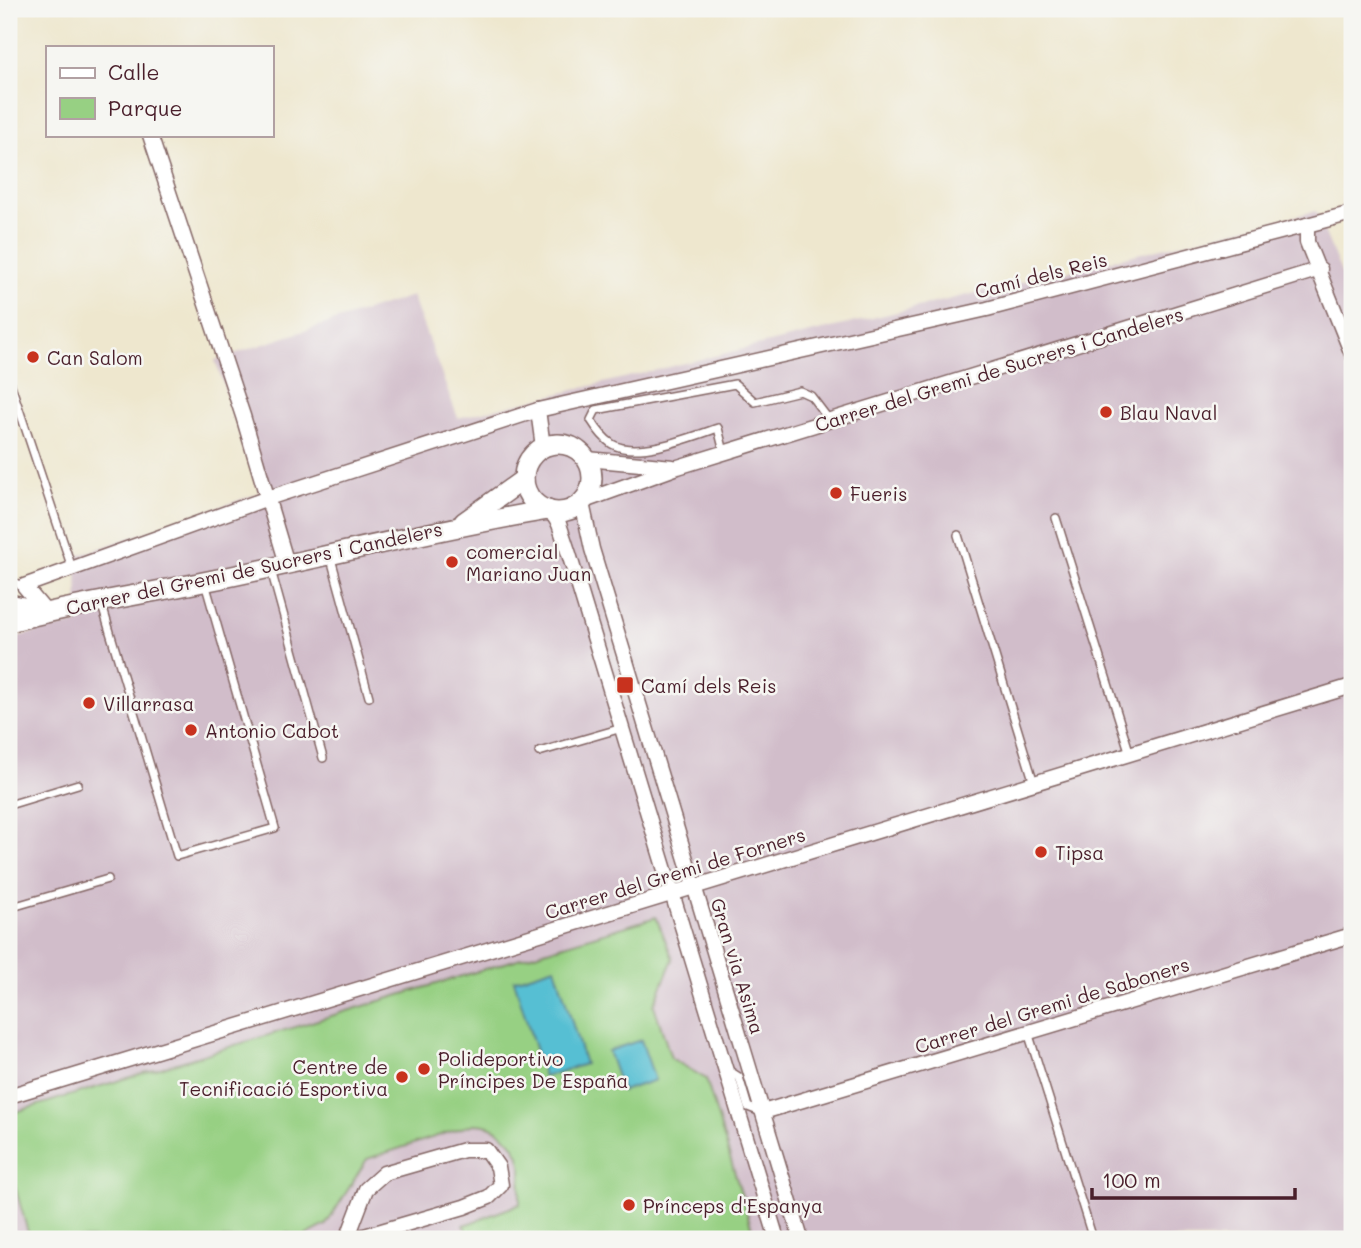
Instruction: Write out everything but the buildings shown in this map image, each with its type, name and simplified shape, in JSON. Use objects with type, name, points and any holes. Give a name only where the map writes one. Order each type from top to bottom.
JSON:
[{"type":"street","points":[[149,136],[268,498],[279,566]]},
{"type":"street","name":"Camí dels Reis","points":[[24,586],[268,498],[538,410],[987,309],[1352,213]]},
{"type":"street","points":[[1307,225],[1307,242],[1352,354]]},
{"type":"street","name":"Carrer del Gremi de Sucrers i Candelers","points":[[583,502],[678,467],[1320,269]]},
{"type":"street","points":[[538,410],[543,447]]},
{"type":"street","points":[[549,511],[568,511],[583,502],[593,481],[587,459],[581,452],[562,444],[543,447],[529,461],[524,479],[532,499],[549,511],[559,524],[569,554],[777,1239]]},
{"type":"street","name":"Carrer del Gremi de Sucrers i Candelers","points":[[587,459],[678,467]]},
{"type":"street","points":[[461,525],[524,479]]},
{"type":"street","name":"Gran via Asima","points":[[583,502],[592,549],[801,1239]]},
{"type":"street","name":"Carrer del Gremi de Sucrers i Candelers","points":[[9,622],[461,525],[549,511]]},
{"type":"street","points":[[24,586],[46,612]]},
{"type":"street","name":"Carrer del Gremi de Sucrers i Candelers","points":[[9,604],[46,612]]},
{"type":"street","name":"Carrer del Gremi de Forners","points":[[9,1096],[1352,686]]},
{"type":"street","name":"Carrer del Gremi de Saboners","points":[[763,1112],[1352,935]]},
{"type":"street","points":[[347,1239],[366,1189],[384,1173],[464,1150],[486,1150],[498,1167],[501,1185],[489,1196],[464,1207],[354,1239]]},
{"type":"lane","points":[[9,379],[72,569]]},
{"type":"lane","points":[[724,453],[718,428],[666,446],[639,449],[614,445],[598,431],[591,420],[596,410],[735,384],[755,402],[800,391],[811,396],[830,421]]},
{"type":"lane","points":[[1056,518],[1130,755]]},
{"type":"lane","points":[[958,535],[1034,784]]},
{"type":"lane","points":[[330,554],[369,697]]},
{"type":"lane","points":[[279,566],[323,758]]},
{"type":"lane","points":[[9,581],[24,586]]},
{"type":"lane","points":[[100,601],[177,856],[275,828],[205,582]]},
{"type":"lane","points":[[539,752],[622,728]]},
{"type":"lane","points":[[9,805],[78,784]]},
{"type":"lane","points":[[9,908],[108,879]]},
{"type":"lane","points":[[1028,1032],[1093,1239]]},
{"type":"lane","points":[[724,1068],[739,1077],[748,1107],[763,1112]]},
{"type":"shaded area","points":[[1316,211],[1352,299],[1352,1239],[9,1239],[9,638],[78,623],[77,556],[260,493],[215,360],[412,296],[458,418]]},
{"type":"green space","name":"Polideportivo Príncipes De España","points":[[656,917],[673,959],[654,1005],[671,1058],[706,1079],[755,1239],[468,1239],[464,1225],[520,1204],[521,1165],[515,1148],[496,1130],[474,1124],[367,1159],[326,1225],[303,1237],[288,1233],[267,1239],[30,1239],[9,1166],[9,1114]]},
{"type":"water","points":[[555,967],[585,1064],[544,1077],[514,980]]},
{"type":"water","points":[[641,1040],[655,1080],[622,1091],[608,1051]]},
{"type":"place","name":"Can Salom","points":[[33,357]]},
{"type":"place","name":"Blau Naval","points":[[1106,412]]},
{"type":"place","name":"Fueris","points":[[836,493]]},
{"type":"place","name":"comercial Mariano Juan","points":[[452,562]]},
{"type":"place","name":"Camí dels Reis","points":[[625,685]]},
{"type":"place","name":"Villarrasa","points":[[89,703]]},
{"type":"place","name":"Antonio Cabot","points":[[191,730]]},
{"type":"place","name":"Tipsa","points":[[1041,852]]},
{"type":"place","name":"Polideportivo Príncipes De España","points":[[424,1069]]},
{"type":"place","name":"Centre de Tecnificació Esportiva","points":[[402,1077]]},
{"type":"place","name":"Prínceps d'Espanya","points":[[629,1205]]}]
